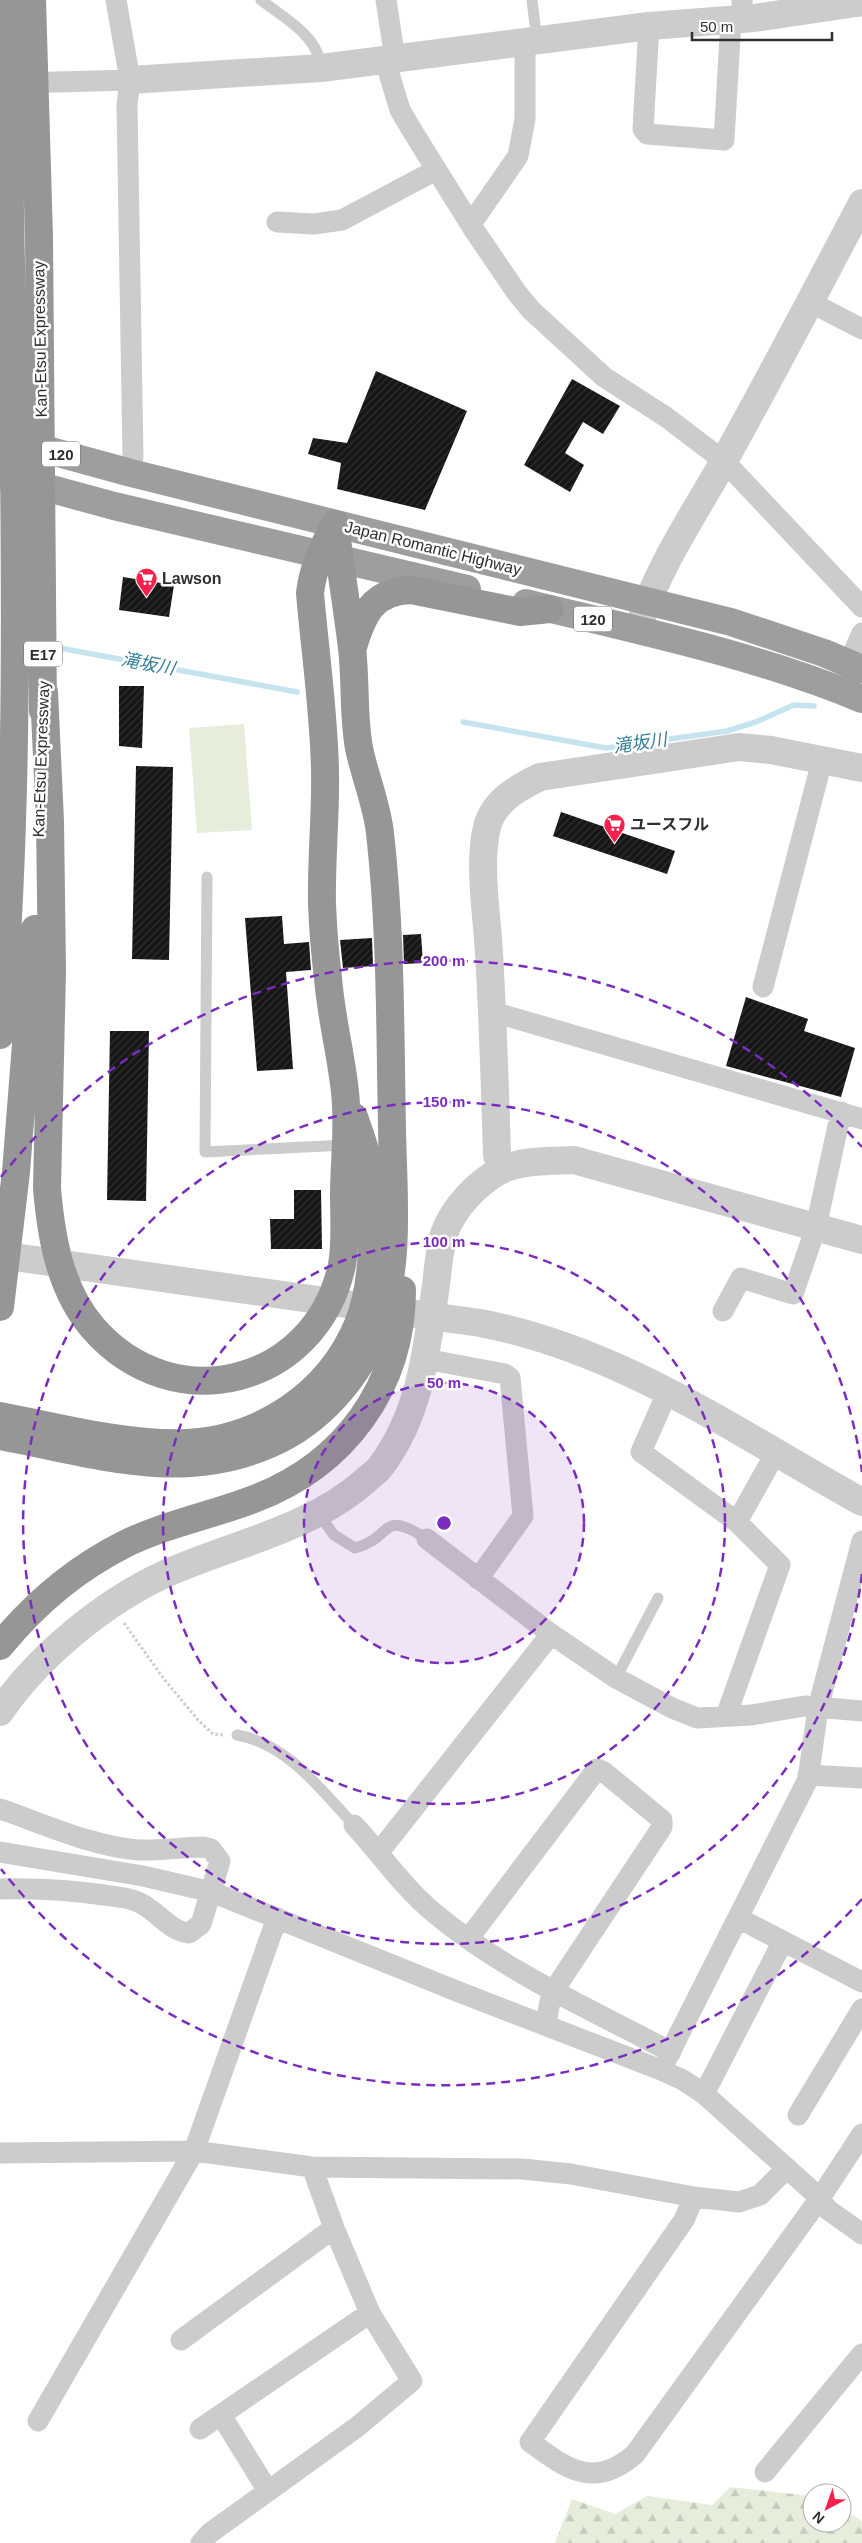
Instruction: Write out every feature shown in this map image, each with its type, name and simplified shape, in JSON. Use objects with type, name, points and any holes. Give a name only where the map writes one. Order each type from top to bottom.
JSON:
[{"type":"highway","name":"Kan-Etsu Expressway","points":[[0,1028],[11,875],[16,680],[12,233],[5,0]]},
{"type":"highway","name":"Kan-Etsu Expressway","points":[[0,1307],[16,1172],[28,1027],[38,878],[44,692],[39,237],[32,0]]},
{"type":"highway","name":"Japan Romantic Highway","points":[[0,437],[126,472],[731,622],[855,666]]},
{"type":"highway","name":"Japan Romantic Highway","points":[[0,475],[114,506],[638,629],[774,666],[862,700]]},
{"type":"highway","points":[[11,1428],[187,1443],[242,1434],[269,1422],[294,1406],[315,1388],[347,1347],[358,1323],[367,1291],[371,1265],[371,1141],[390,980],[380,830],[359,746],[352,649],[329,557],[335,524]]},
{"type":"highway","points":[[0,1646],[38,1604],[64,1581],[94,1560],[128,1543],[283,1487],[325,1459],[350,1433],[366,1412],[379,1389],[391,1359],[398,1329],[402,1296],[402,1265],[394,1201],[371,1141],[346,1094],[328,982],[322,904],[325,769],[310,593],[312,575],[329,557]]},
{"type":"highway","points":[[352,649],[366,614],[382,598],[397,590],[411,590],[520,612],[550,609]]},
{"type":"highway","points":[[44,692],[50,821],[51,951],[48,1188],[50,1223],[56,1252],[66,1283],[77,1306],[92,1327],[112,1347],[133,1362],[156,1374],[173,1378],[208,1382],[231,1379],[279,1359],[298,1343],[314,1324],[336,1284],[342,1263],[344,1238],[371,1141]]},
{"type":"highway","points":[[11,1428],[112,1458],[177,1465],[213,1461],[240,1455],[272,1444],[295,1431],[317,1415],[335,1397],[367,1351],[378,1326],[391,1269],[394,1201]]},
{"type":"street","points":[[116,0],[123,80],[128,105],[133,456],[126,472]]},
{"type":"street","points":[[386,0],[390,60],[400,110],[436,170],[517,292],[548,328],[604,377],[666,416],[724,461],[862,607]]},
{"type":"street","points":[[0,83],[123,80],[321,68],[531,42],[739,13],[862,2]]},
{"type":"street","points":[[649,26],[643,129],[647,134],[724,140],[739,13]]},
{"type":"street","points":[[471,224],[518,156],[525,119],[531,42]]},
{"type":"street","points":[[277,222],[314,224],[342,220],[436,170]]},
{"type":"street","points":[[638,629],[646,601],[659,573],[724,461],[862,203]]},
{"type":"street","points":[[810,302],[862,329]]},
{"type":"street","points":[[855,666],[862,634]]},
{"type":"street","points":[[502,1170],[497,1155],[493,1012],[484,860],[487,827],[498,805],[514,790],[540,777],[739,747],[771,750],[862,768]]},
{"type":"street","points":[[763,987],[822,761]]},
{"type":"street","points":[[493,1012],[856,1113],[793,1294],[741,1278],[722,1311]]},
{"type":"street","points":[[0,1712],[30,1675],[62,1642],[112,1606],[164,1574],[318,1513],[348,1495],[380,1467],[404,1429],[417,1396],[426,1359],[444,1235],[453,1214],[475,1189],[502,1170],[541,1161],[574,1160],[862,1240]]},
{"type":"street","points":[[0,1255],[480,1323],[536,1335],[624,1371],[861,1498]]},
{"type":"street","points":[[426,1359],[505,1374],[510,1378],[523,1516],[478,1579]]},
{"type":"street","points":[[667,1393],[641,1452],[737,1522],[780,1564],[726,1716]]},
{"type":"street","points":[[737,1522],[776,1452]]},
{"type":"street","points":[[427,1540],[550,1634],[616,1678],[672,1708],[697,1718],[805,1706],[862,1711]]},
{"type":"street","points":[[666,2061],[808,1775],[818,1708],[862,1541]]},
{"type":"street","points":[[379,1852],[550,1634]]},
{"type":"street","points":[[470,1940],[474,1930],[597,1769],[604,1772],[662,1820],[662,1827],[554,1990],[546,2024]]},
{"type":"street","points":[[808,1775],[862,1778]]},
{"type":"street","points":[[0,1809],[95,1842],[139,1850],[204,1847],[211,1849],[220,1861],[201,1924],[189,1933],[182,1933],[152,1909],[137,1901],[69,1890],[0,1889]]},
{"type":"street","points":[[354,1825],[432,1910],[470,1940],[527,1976],[554,1990],[666,2061],[683,2080],[704,2094],[820,2198],[826,2209],[862,2234]]},
{"type":"street","points":[[0,1852],[142,1876],[212,1892],[459,1992],[546,2024],[666,2061]]},
{"type":"street","points":[[38,2420],[194,2151],[277,1918]]},
{"type":"street","points":[[738,1918],[862,1982]]},
{"type":"street","points":[[704,2094],[783,1942]]},
{"type":"street","points":[[798,2115],[862,2009]]},
{"type":"street","points":[[694,2197],[684,2220],[530,2442],[564,2466],[577,2470],[608,2472],[621,2466],[635,2454],[820,2198],[862,2134]]},
{"type":"street","points":[[0,2154],[194,2151],[312,2167],[522,2169],[616,2181],[694,2197],[733,2202],[749,2200],[760,2195],[787,2168]]},
{"type":"street","points":[[200,2543],[210,2533],[357,2427],[412,2381],[370,2313],[334,2228],[312,2167]]},
{"type":"street","points":[[181,2340],[334,2228]]},
{"type":"street","points":[[200,2429],[370,2313]]},
{"type":"street","points":[[765,2472],[862,2354]]},
{"type":"street","points":[[221,2415],[268,2491]]},
{"type":"lane","points":[[261,0],[317,46],[321,68]]},
{"type":"lane","points":[[531,42],[532,0]]},
{"type":"lane","points":[[207,878],[205,1152],[371,1141]]},
{"type":"lane","points":[[318,1513],[334,1535],[355,1548],[369,1544],[390,1526],[405,1525],[427,1540]]},
{"type":"lane","points":[[616,1678],[658,1598]]},
{"type":"lane","points":[[237,1735],[254,1738],[284,1754],[354,1825]]},
{"type":"path","points":[[112,1606],[164,1680],[198,1720],[213,1734],[237,1735]]},
{"type":"green space","points":[[244,724],[252,830],[197,833],[189,728]]},
{"type":"green space","points":[[730,2487],[802,2495],[802,2533],[852,2533],[852,2515],[862,2521],[862,2543],[555,2543],[572,2499],[615,2514],[647,2496],[712,2505]]},
{"type":"building","points":[[376,371],[467,411],[425,510],[337,489],[341,463],[308,454],[313,438],[347,443]]},
{"type":"building","points":[[572,379],[620,406],[603,434],[583,422],[565,453],[584,465],[570,492],[524,465]]},
{"type":"building","name":"Lawson","points":[[123,577],[174,585],[169,617],[119,610]]},
{"type":"building","points":[[119,686],[144,686],[142,748],[119,746]]},
{"type":"building","points":[[136,766],[173,767],[169,960],[132,959]]},
{"type":"building","name":"ユースフル","points":[[561,812],[675,851],[667,874],[553,836]]},
{"type":"building","points":[[282,916],[284,944],[309,942],[311,970],[286,972],[293,1069],[257,1071],[245,918]]},
{"type":"building","points":[[421,934],[423,963],[404,964],[403,935]]},
{"type":"building","points":[[372,938],[373,966],[343,968],[340,940]]},
{"type":"building","points":[[746,997],[808,1019],[804,1031],[855,1048],[841,1097],[726,1066]]},
{"type":"building","points":[[110,1031],[149,1031],[146,1201],[107,1200]]},
{"type":"building","points":[[294,1190],[321,1190],[322,1249],[271,1249],[270,1219],[294,1219]]},
{"type":"waterway","name":"滝坂川","points":[[49,646],[297,692]]},
{"type":"waterway","name":"滝坂川","points":[[463,722],[606,748],[727,731],[756,722],[794,705],[814,706]]},
{"type":"place","name":"Lawson","points":[[146,597]]},
{"type":"place","name":"ユースフル","points":[[614,843]]}]
